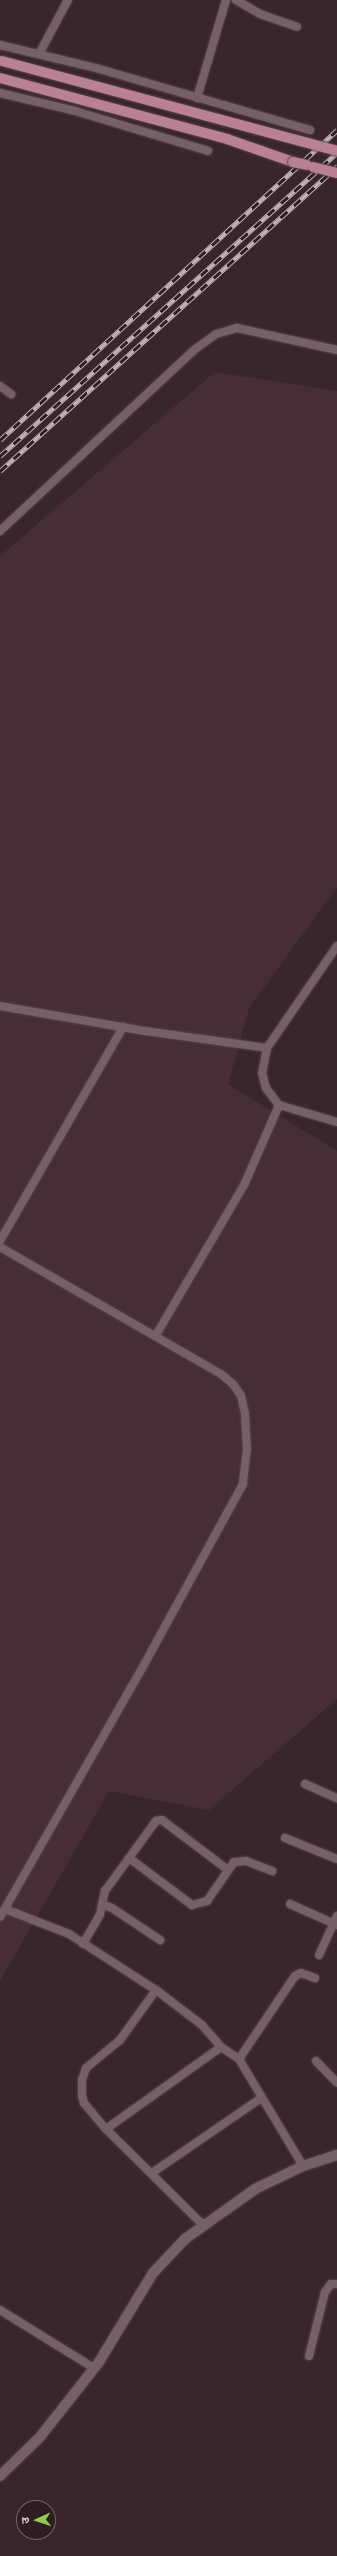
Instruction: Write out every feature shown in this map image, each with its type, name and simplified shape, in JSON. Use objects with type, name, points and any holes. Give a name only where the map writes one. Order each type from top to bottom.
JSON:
[{"type":"main road","points":[[1,61],[337,151]]},
{"type":"main road","points":[[0,78],[227,140],[283,159],[337,173]]},
{"type":"street","points":[[39,54],[68,0]]},
{"type":"street","points":[[197,98],[226,0]]},
{"type":"street","points":[[236,0],[260,14],[297,27]]},
{"type":"street","points":[[0,44],[310,130]]},
{"type":"street","points":[[0,93],[75,111],[208,151]]},
{"type":"street","points":[[0,531],[194,350],[216,334],[237,328],[337,350]]},
{"type":"street","points":[[0,386],[11,394]]},
{"type":"street","points":[[337,946],[267,1048],[262,1073],[266,1088],[279,1104],[337,1122]]},
{"type":"street","points":[[0,1006],[123,1027],[267,1048]]},
{"type":"street","points":[[0,1241],[123,1027]]},
{"type":"street","points":[[156,1335],[245,1183],[279,1104]]},
{"type":"street","points":[[0,1247],[156,1335],[221,1374],[233,1384],[241,1396],[245,1414],[247,1449],[243,1484],[145,1663],[0,1917]]},
{"type":"street","points":[[305,1784],[337,1798]]},
{"type":"street","points":[[83,1944],[100,1914],[105,1891],[154,1823],[162,1820],[228,1870]]},
{"type":"street","points":[[285,1838],[337,1859]]},
{"type":"street","points":[[129,1858],[192,1905],[206,1901],[228,1870],[239,1860],[272,1871]]},
{"type":"street","points":[[102,1904],[112,1908],[160,1940]]},
{"type":"street","points":[[290,1904],[336,1921],[319,1955]]},
{"type":"street","points":[[5,1909],[69,1934],[156,1990],[202,2025],[221,2047],[239,2059],[302,2166]]},
{"type":"street","points":[[239,2059],[295,1976],[301,1973],[316,1978]]},
{"type":"street","points":[[156,1990],[120,2040],[90,2064],[84,2074],[82,2086],[84,2103],[106,2129],[152,2173],[203,2226]]},
{"type":"street","points":[[106,2129],[221,2047]]},
{"type":"street","points":[[316,2060],[337,2083]]},
{"type":"street","points":[[152,2173],[261,2098]]},
{"type":"street","points":[[0,2476],[40,2437],[94,2368],[153,2274],[186,2239],[255,2189],[302,2166],[337,2155]]},
{"type":"street","points":[[310,2356],[325,2292],[331,2284],[337,2284]]},
{"type":"street","points":[[0,2310],[94,2368]]},
{"type":"shaded area","points":[[215,372],[337,391],[337,887],[249,1008],[228,1084],[337,1151],[337,1699],[209,1810],[109,1791],[0,1981],[0,556]]},
{"type":"railway","points":[[0,440],[337,130]]},
{"type":"railway","points":[[0,456],[337,153]]},
{"type":"railway","points":[[0,471],[337,166]]}]
